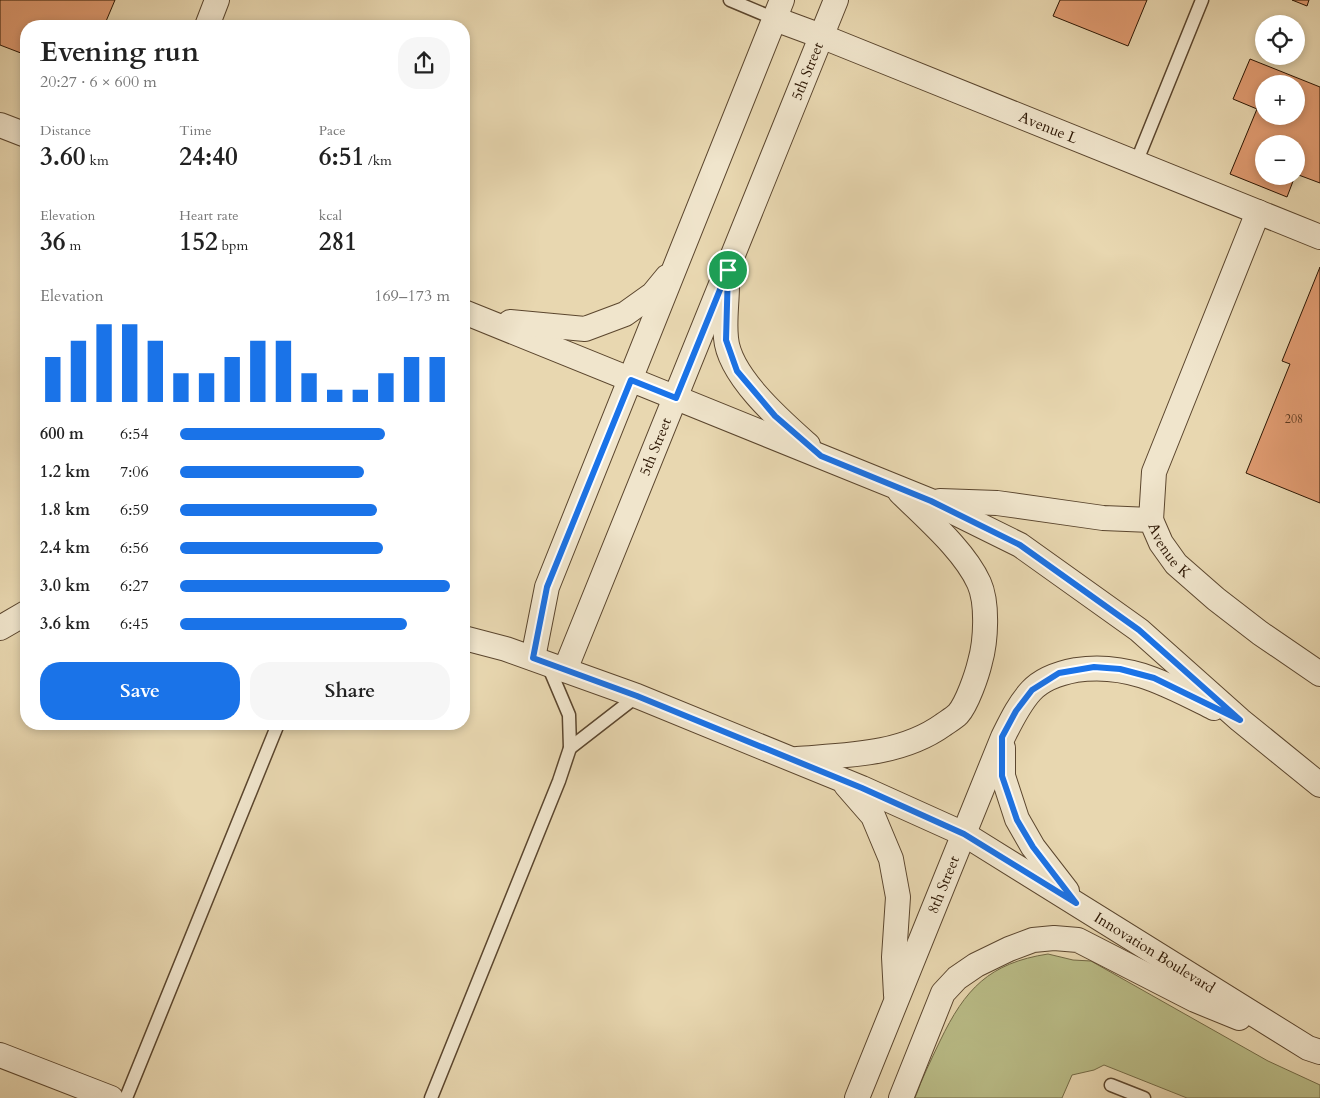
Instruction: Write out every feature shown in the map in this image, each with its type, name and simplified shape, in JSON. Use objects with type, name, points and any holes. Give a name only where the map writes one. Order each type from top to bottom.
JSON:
[{"type":"street","points":[[209,20],[217,0]]},
{"type":"street","name":"5th Street","points":[[548,664],[676,398],[836,0]]},
{"type":"street","points":[[548,664],[547,587],[778,10]]},
{"type":"street","name":"Avenue L","points":[[778,10],[821,36],[1320,236]]},
{"type":"street","points":[[0,125],[20,133]]},
{"type":"street","points":[[1151,520],[1154,472],[1258,212]]},
{"type":"street","points":[[471,315],[537,325],[585,328],[625,314],[653,294],[677,264]]},
{"type":"street","points":[[728,270],[726,340],[737,371],[775,416],[821,456]]},
{"type":"street","points":[[471,315],[931,501],[1020,545],[1139,630],[1240,720],[1320,784]]},
{"type":"street","points":[[790,759],[864,754],[897,747],[932,733],[958,714],[976,680],[985,646],[985,618],[980,585],[964,558],[895,486]]},
{"type":"street","name":"Avenue K","points":[[931,501],[997,503],[1102,518],[1151,520],[1161,543],[1176,564],[1260,634],[1320,674]]},
{"type":"street","points":[[0,628],[20,616]]},
{"type":"street","name":"Innovation Boulevard","points":[[470,639],[506,648],[637,696],[842,780],[964,834],[1314,1050]]},
{"type":"street","name":"8th Street","points":[[857,1098],[1002,737],[1016,711],[1032,690],[1059,673],[1094,667],[1120,669],[1154,678],[1240,720]]},
{"type":"street","points":[[1002,737],[1002,776],[1017,820],[1033,847],[1076,903]]},
{"type":"street","points":[[842,780],[873,816],[891,859],[898,898],[894,957],[897,1000]]},
{"type":"street","points":[[900,1098],[943,993],[957,978],[976,965],[1009,948],[1033,940],[1054,938],[1078,940],[1195,1000],[1314,1050]]},
{"type":"street","points":[[0,1055],[100,1096]]},
{"type":"lane","points":[[730,0],[778,10]]},
{"type":"lane","points":[[1136,163],[1202,0]]},
{"type":"lane","points":[[431,1098],[552,798],[570,748],[568,715],[548,664]]},
{"type":"lane","points":[[570,748],[637,696]]},
{"type":"lane","points":[[126,1098],[276,730]]},
{"type":"lane","points":[[1111,1085],[1144,1098]]},
{"type":"green space","points":[[1048,954],[1073,960],[1091,961],[1268,1061],[1320,1085],[1320,1098],[1187,1098],[1104,1065],[1094,1070],[1072,1075],[1062,1098],[915,1098],[949,1023],[959,1007],[981,981],[1010,964]]},
{"type":"building","points":[[0,0],[115,0],[107,20],[20,20],[20,53],[0,45]]},
{"type":"building","points":[[1060,0],[1147,0],[1128,46],[1053,16]]},
{"type":"building","points":[[1292,0],[1309,0],[1307,6]]},
{"type":"building","points":[[1250,59],[1255,61],[1255,65],[1265,65],[1290,75],[1255,75],[1255,108],[1233,99]]},
{"type":"building","points":[[1305,81],[1320,87],[1320,183],[1305,177],[1305,135],[1255,135],[1255,184],[1230,174],[1255,114],[1255,125],[1305,125]]},
{"type":"building","points":[[1257,185],[1292,185],[1287,197]]},
{"type":"building","points":[[1320,267],[1320,503],[1246,473],[1290,364],[1282,361]]},
{"type":"route","points":[[728,270],[726,340],[737,371],[775,416],[821,456],[931,501],[1020,545],[1139,630],[1240,720],[1154,678],[1120,669],[1094,667],[1059,673],[1032,690],[1016,711],[1002,737],[1002,776],[1017,820],[1033,847],[1076,903],[964,834],[862,788],[637,696],[533,658],[547,587],[631,380],[676,398],[728,270]]}]
